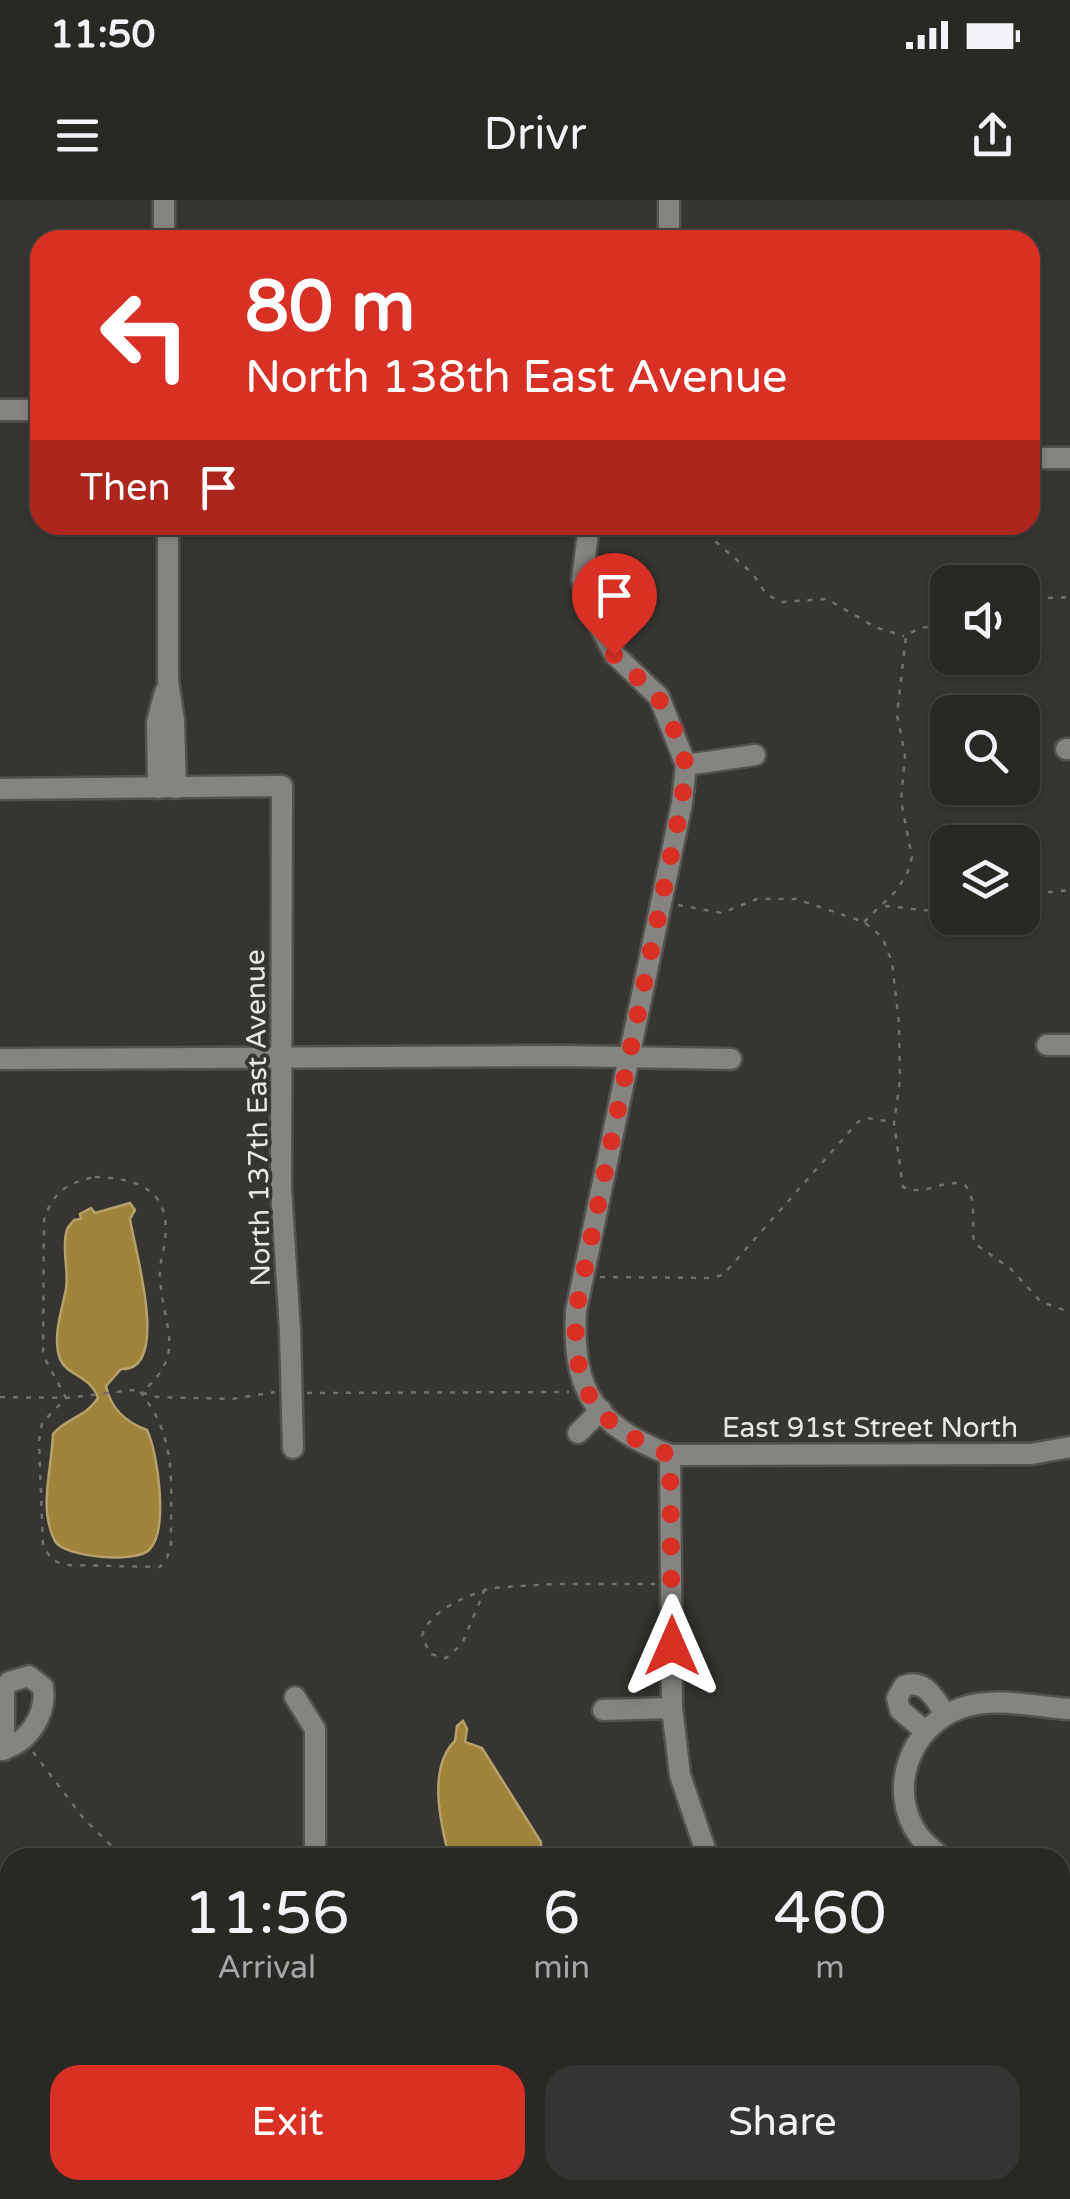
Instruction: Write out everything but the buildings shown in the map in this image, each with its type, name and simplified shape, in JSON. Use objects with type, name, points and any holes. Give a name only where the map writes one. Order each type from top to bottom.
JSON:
[{"type":"street","points":[[164,200],[164,230]]},
{"type":"street","points":[[669,200],[669,230]]},
{"type":"street","points":[[0,410],[30,410]]},
{"type":"street","points":[[1040,458],[1070,458]]},
{"type":"street","points":[[0,788],[167,788],[157,722],[168,680],[168,535]]},
{"type":"street","points":[[588,535],[582,580],[587,604],[614,655],[658,697],[686,765],[682,802],[576,1311],[574,1348],[580,1380],[601,1410],[631,1439],[670,1455],[672,1708],[680,1775],[705,1848]]},
{"type":"street","points":[[686,765],[755,755]]},
{"type":"street","name":"North 137th East Avenue","points":[[167,788],[282,786],[281,1204],[293,1448]]},
{"type":"street","points":[[1047,1045],[1070,1045]]},
{"type":"street","points":[[0,1059],[731,1059]]},
{"type":"street","points":[[578,1433],[601,1410]]},
{"type":"street","name":"East 91st Street North","points":[[670,1455],[1031,1454],[1070,1447]]},
{"type":"street","points":[[29,1676],[42,1687],[42,1714],[23,1739],[2,1750],[4,1690],[9,1682],[29,1676]]},
{"type":"street","points":[[295,1697],[316,1729],[316,1848]]},
{"type":"street","points":[[931,1848],[918,1836],[906,1807],[904,1777],[914,1745],[935,1723],[988,1701],[1070,1710]]},
{"type":"street","points":[[603,1710],[672,1708]]},
{"type":"path","points":[[707,535],[753,574],[766,594],[782,602],[827,599],[875,627],[906,636],[930,627]]},
{"type":"path","points":[[1040,598],[1070,597]]},
{"type":"path","points":[[864,922],[883,906],[907,874],[912,857],[901,800],[905,755],[896,715],[906,636]]},
{"type":"path","points":[[1040,893],[1070,890]]},
{"type":"path","points":[[660,900],[722,913],[757,899],[796,899],[864,922],[882,937],[892,962],[901,1051],[892,1122],[904,1187],[920,1191],[948,1183],[964,1184],[972,1201],[974,1243],[1011,1269],[1040,1302],[1070,1312]]},
{"type":"path","points":[[883,906],[930,910]]},
{"type":"path","points":[[584,1276],[723,1275],[856,1124],[867,1118],[892,1122]]},
{"type":"path","points":[[66,1398],[43,1355],[44,1220],[59,1190],[95,1177],[138,1181],[148,1188],[165,1219],[160,1280],[168,1315],[169,1352],[158,1378],[141,1393]]},
{"type":"path","points":[[0,1397],[66,1398],[110,1392],[232,1400],[292,1390],[304,1394],[586,1391]]},
{"type":"path","points":[[66,1398],[42,1422],[39,1440],[43,1546],[52,1560],[64,1565],[160,1567],[171,1544],[170,1450],[141,1393]]},
{"type":"path","points":[[485,1590],[462,1644],[446,1658],[430,1654],[422,1636],[432,1617],[485,1590],[543,1584],[671,1584]]},
{"type":"path","points":[[23,1739],[84,1819],[114,1848]]},
{"type":"shaded area","points":[[130,1203],[135,1210],[130,1219],[147,1330],[144,1351],[136,1365],[121,1369],[106,1386],[120,1414],[147,1430],[158,1473],[159,1526],[149,1550],[142,1554],[101,1557],[61,1547],[47,1516],[53,1434],[98,1398],[90,1385],[63,1365],[58,1351],[67,1282],[65,1240],[68,1228],[74,1220],[81,1219],[80,1214],[91,1208],[95,1213]]},
{"type":"shaded area","points":[[463,1721],[467,1729],[465,1742],[482,1748],[541,1842],[541,1848],[447,1848],[439,1781],[457,1726]]},
{"type":"route","points":[[614,655],[658,697],[686,765],[682,802],[576,1311],[574,1348],[580,1380],[601,1410],[631,1439],[670,1455],[672,1646]]}]
